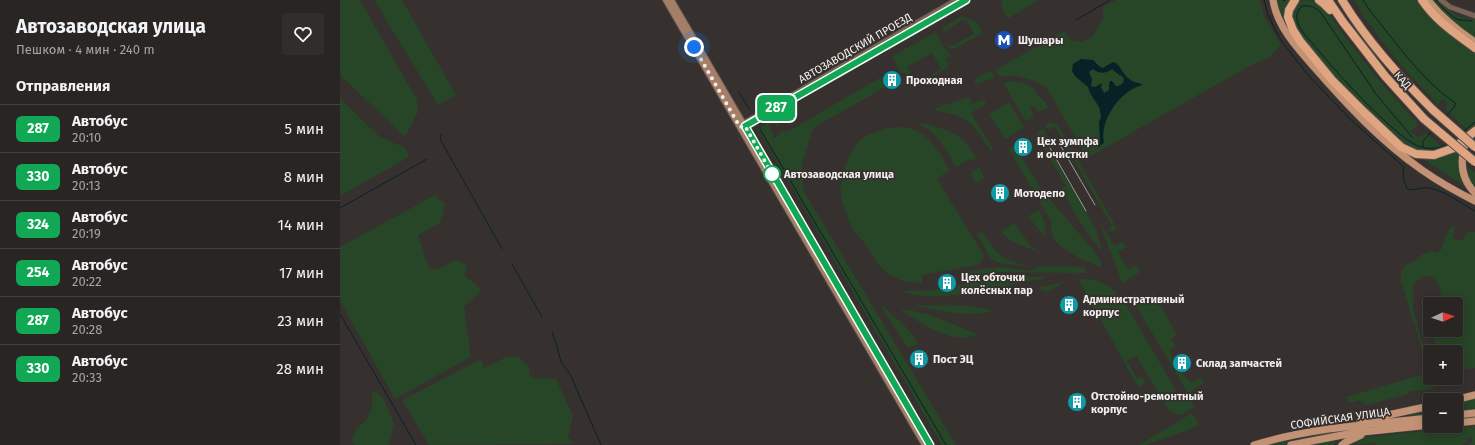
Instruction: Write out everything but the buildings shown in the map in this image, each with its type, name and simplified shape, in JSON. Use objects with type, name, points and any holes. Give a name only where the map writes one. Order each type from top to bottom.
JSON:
[{"type":"highway","points":[[1295,0],[1289,10],[1288,17],[1292,30],[1332,80],[1401,147],[1416,154],[1434,155],[1454,148],[1475,131]]},
{"type":"highway","points":[[1319,0],[1343,22]]},
{"type":"highway","name":"КАД","points":[[1328,0],[1385,76],[1424,119],[1475,162]]},
{"type":"highway","points":[[1422,0],[1430,12],[1447,28],[1475,48]]},
{"type":"highway","name":"КАД","points":[[1345,2],[1380,54],[1433,110],[1475,147]]},
{"type":"main road","points":[[1273,0],[1278,17],[1294,43],[1359,116],[1392,147],[1418,167],[1475,201]]},
{"type":"main road","points":[[1428,0],[1438,13],[1449,23],[1475,42]]},
{"type":"main road","points":[[1467,138],[1462,155],[1462,168],[1468,184],[1475,193]]},
{"type":"main road","points":[[1463,398],[1475,395]]},
{"type":"main road","points":[[1345,427],[1360,421],[1423,408]]},
{"type":"main road","points":[[1463,414],[1475,413]]},
{"type":"main road","name":"СОФИЙСКАЯ УЛИЦА","points":[[1254,445],[1290,436],[1345,427],[1423,419]]},
{"type":"main road","points":[[1463,422],[1475,421]]},
{"type":"main road","name":"СОФИЙСКАЯ УЛИЦА","points":[[1291,445],[1378,429],[1423,426]]},
{"type":"main road","points":[[1342,445],[1352,438],[1378,429]]},
{"type":"street","points":[[666,0],[742,125],[930,445]]},
{"type":"street","points":[[671,0],[925,445]]},
{"type":"street","name":"АВТОЗАВОДСКИЙ ПРОЕЗД","points":[[742,125],[956,0]]},
{"type":"street","name":"АВТОЗАВОДСКИЙ ПРОЕЗД","points":[[742,125],[966,0]]},
{"type":"street","points":[[1441,0],[1450,7],[1475,16]]},
{"type":"green space","points":[[340,0],[360,0],[417,100],[418,112],[405,137],[340,75]]},
{"type":"green space","points":[[374,0],[402,0],[456,95],[438,105]]},
{"type":"green space","points":[[1003,0],[1038,0],[1009,18],[1001,7]]},
{"type":"green space","points":[[1116,0],[1260,0],[1264,16],[1281,45],[1269,58],[1255,63],[1087,158],[1046,87],[1032,80],[1017,76],[1000,77],[995,70],[1064,31],[1070,40],[1082,42],[1092,37],[1103,20],[1103,7]]},
{"type":"green space","points":[[1276,0],[1292,0],[1286,10],[1286,25],[1282,17]]},
{"type":"green space","points":[[1302,0],[1316,1],[1325,8],[1348,41],[1384,86],[1419,125],[1410,131],[1418,137],[1426,133],[1445,150],[1430,153],[1423,152],[1403,143],[1391,134],[1331,75],[1293,26],[1291,12],[1297,3]]},
{"type":"green space","points":[[1354,0],[1418,0],[1475,51],[1475,126],[1469,131],[1446,111],[1447,104],[1443,99],[1438,105],[1398,62],[1366,20]]},
{"type":"green space","points":[[1430,0],[1438,0],[1443,6],[1464,18],[1475,19],[1475,38],[1455,24]]},
{"type":"green space","points":[[962,16],[977,22],[982,31],[981,34],[954,49],[950,49],[948,46],[952,46],[974,34],[967,21],[963,20],[944,32],[942,28]]},
{"type":"green space","points":[[932,22],[935,24],[889,50],[889,46]]},
{"type":"green space","points":[[936,32],[944,48],[951,56],[945,59],[949,67],[916,86],[912,78],[916,84],[941,69],[932,53],[907,67],[911,74],[907,77],[904,72],[901,73],[892,56]]},
{"type":"green space","points":[[880,51],[883,53],[803,99],[801,96]]},
{"type":"green space","points":[[988,71],[992,72],[995,78],[976,84],[974,80]]},
{"type":"green space","points":[[890,72],[893,76],[886,80],[889,85],[813,128],[802,164],[803,190],[956,445],[942,445],[758,129],[777,117],[778,126],[776,126],[774,121],[769,125],[774,138],[778,136],[781,131],[787,132]]},
{"type":"green space","points":[[1012,81],[1024,83],[1035,89],[1048,108],[1038,112],[1034,106],[1030,108],[1034,116],[1026,122],[1003,83]]},
{"type":"green space","points":[[969,97],[972,104],[984,100],[986,104],[971,113],[994,150],[991,151],[970,123],[956,115],[937,111],[936,108]]},
{"type":"green space","points":[[340,98],[380,137],[406,148],[409,157],[340,196]]},
{"type":"green space","points":[[1009,102],[1024,127],[1005,139],[989,114]]},
{"type":"green space","points":[[910,122],[931,125],[952,133],[964,141],[977,159],[969,160],[956,167],[943,145],[933,133],[926,128]]},
{"type":"green space","points":[[1051,122],[1058,125],[1117,229],[1111,232],[1109,228],[1112,226],[1055,127],[1048,130],[1045,125]]},
{"type":"green space","points":[[903,127],[920,132],[937,148],[950,170],[937,179],[983,254],[982,261],[977,265],[922,275],[922,283],[902,281],[888,274],[878,264],[866,245],[852,229],[840,190],[845,167],[850,154],[857,143],[867,135],[888,128]]},
{"type":"green space","points":[[1043,129],[1051,143],[1047,146],[1095,227],[1103,253],[1085,230],[1061,189],[1066,186],[1037,137],[1037,132]]},
{"type":"green space","points":[[1463,144],[1466,187],[1421,158],[1444,156],[1453,152]]},
{"type":"green space","points":[[1014,145],[1041,189],[1095,252],[1101,262],[1101,267],[1080,259],[1059,245],[1054,239],[1052,236],[1051,221],[1009,149]]},
{"type":"green space","points":[[1464,164],[1475,172],[1475,188],[1467,177]]},
{"type":"green space","points":[[979,167],[985,178],[976,183],[971,173]]},
{"type":"green space","points":[[435,195],[445,204],[440,223],[418,235],[429,268],[439,269],[455,260],[467,265],[465,276],[482,290],[464,307],[471,357],[395,399],[340,301],[340,247]]},
{"type":"green space","points":[[1039,210],[1044,220],[1046,236],[1038,229],[1028,216]]},
{"type":"green space","points":[[1099,221],[1114,246],[1123,242],[1126,247],[1118,252],[1128,270],[1136,265],[1140,272],[1122,283]]},
{"type":"green space","points":[[1014,223],[1031,246],[1041,252],[1014,242],[1001,231]]},
{"type":"green space","points":[[1451,227],[1455,227],[1453,237],[1458,241],[1464,239],[1466,232],[1475,232],[1475,368],[1471,369],[1463,368],[1463,345],[1436,345],[1433,337],[1463,337],[1463,297],[1441,297],[1437,282],[1431,277],[1427,276],[1423,276],[1413,285],[1413,309],[1423,345],[1423,353],[1401,281],[1402,271],[1406,265],[1420,258],[1421,255],[1433,251],[1435,253],[1441,250],[1447,232]]},
{"type":"green space","points":[[982,231],[999,253],[1009,260],[1024,265],[1000,263],[991,259],[977,234]]},
{"type":"green space","points":[[1038,266],[1079,267],[1085,268],[1085,273],[1000,272],[963,277],[962,272],[999,267],[1032,271]]},
{"type":"green space","points":[[996,276],[1046,278],[972,293],[952,295],[915,295],[901,291],[926,291],[961,285],[964,284],[964,282]]},
{"type":"green space","points":[[1078,279],[1098,281],[1109,286],[1124,301],[1182,401],[1190,397],[1194,407],[1181,415],[1170,412],[1136,356],[1127,361],[1137,378],[1141,376],[1146,383],[1138,387]]},
{"type":"green space","points":[[1065,282],[1047,292],[1036,288]]},
{"type":"green space","points":[[1135,293],[1141,301],[1153,293],[1156,297],[1154,300],[1158,306],[1161,306],[1177,335],[1171,339],[1176,346],[1169,350],[1187,380],[1189,379],[1191,383],[1201,378],[1204,383],[1188,393],[1130,296]]},
{"type":"green space","points":[[883,306],[905,326],[918,342],[916,345],[908,348],[881,307]]},
{"type":"green space","points":[[916,306],[968,306],[991,310],[991,312],[962,314]]},
{"type":"green space","points":[[904,309],[930,315],[978,334],[959,338],[949,336],[928,327],[901,310]]},
{"type":"green space","points":[[517,356],[528,365],[531,378],[556,379],[573,416],[568,436],[573,444],[429,445],[402,400],[481,359],[484,368],[506,357]]},
{"type":"green space","points":[[1423,374],[1423,385],[1436,385],[1434,388],[1411,391],[1406,395],[1367,405],[1359,400],[1349,402],[1346,397]]},
{"type":"green space","points":[[372,391],[379,393],[385,401],[394,424],[389,445],[355,445],[352,439],[356,429],[366,420],[372,408]]},
{"type":"green space","points":[[1475,398],[1475,411],[1463,412],[1463,401]]},
{"type":"green space","points":[[1423,411],[1423,415],[1409,416],[1410,414]]},
{"type":"green space","points":[[1192,413],[1199,424],[1191,429],[1145,445],[1139,445]]},
{"type":"green space","points":[[1475,426],[1475,445],[1468,445],[1473,442],[1472,437],[1466,438],[1468,442],[1461,445],[1377,445],[1374,443],[1346,445],[1356,439],[1365,437],[1423,431],[1423,433],[1463,433],[1463,427]]},
{"type":"green space","points":[[1331,432],[1332,434],[1281,445],[1268,445]]},
{"type":"green space","points":[[1336,438],[1337,440],[1333,445],[1307,445]]},
{"type":"water","points":[[1081,59],[1093,60],[1103,68],[1113,62],[1118,65],[1130,80],[1143,85],[1127,93],[1113,107],[1105,125],[1103,134],[1104,142],[1099,147],[1099,123],[1101,116],[1099,107],[1088,87],[1075,76],[1072,71],[1073,64]],"holes":[[[1093,69],[1095,71],[1105,73],[1112,69],[1124,79],[1120,85],[1116,86],[1112,81],[1110,81],[1109,90],[1104,93],[1101,87],[1102,83],[1095,87],[1091,86],[1092,79],[1089,72]]]},
{"type":"waterway","points":[[1076,20],[1110,0]]},
{"type":"waterway","points":[[1264,0],[1268,15],[1280,39],[1307,74],[1350,119],[1404,167],[1403,176],[1407,189],[1412,190],[1429,188],[1441,192],[1475,211]]},
{"type":"waterway","points":[[1363,0],[1420,72],[1443,94],[1455,103],[1455,106],[1446,116]]},
{"type":"waterway","points":[[1436,0],[1456,19],[1472,21]]},
{"type":"waterway","points":[[1412,137],[1376,94],[1321,13],[1312,7],[1302,6],[1299,9],[1297,18],[1298,24],[1303,32],[1360,97],[1387,123],[1403,137],[1418,146],[1435,148],[1448,144]]},
{"type":"waterway","points":[[739,92],[749,109]]},
{"type":"waterway","points":[[1463,132],[1475,122]]},
{"type":"waterway","points":[[760,129],[946,445]]},
{"type":"waterway","points":[[1423,147],[1423,141],[1433,130]]},
{"type":"waterway","points":[[441,134],[440,139],[502,249]]},
{"type":"waterway","points":[[340,208],[427,159]]},
{"type":"waterway","points":[[512,264],[542,317]]},
{"type":"waterway","points":[[340,314],[416,445]]},
{"type":"waterway","points":[[552,332],[561,362],[570,374],[601,445]]},
{"type":"railway","points":[[1059,143],[1095,205]]},
{"type":"railway","points":[[1050,148],[1086,211]]},
{"type":"bus line","name":"287","points":[[930,445],[745,126],[966,0]]},
{"type":"place","name":"Шушары","points":[[1004,40]]},
{"type":"place","name":"Проходная","points":[[892,80]]},
{"type":"place","name":"Цех зумпфа и очистки","points":[[1023,147]]},
{"type":"place","name":"Автозаводская улица","points":[[772,174]]},
{"type":"place","name":"Мотодепо","points":[[1000,193]]},
{"type":"place","name":"Цех обточки колёсных пар","points":[[947,283]]},
{"type":"place","name":"Административный корпус","points":[[1069,305]]},
{"type":"place","name":"Пост ЭЦ","points":[[919,359]]},
{"type":"place","name":"Склад запчастей","points":[[1182,363]]},
{"type":"place","name":"Отстойно-ремонтный корпус","points":[[1077,402]]},
{"type":"route","points":[[694,47],[740,127],[745,126],[772,174]]}]
